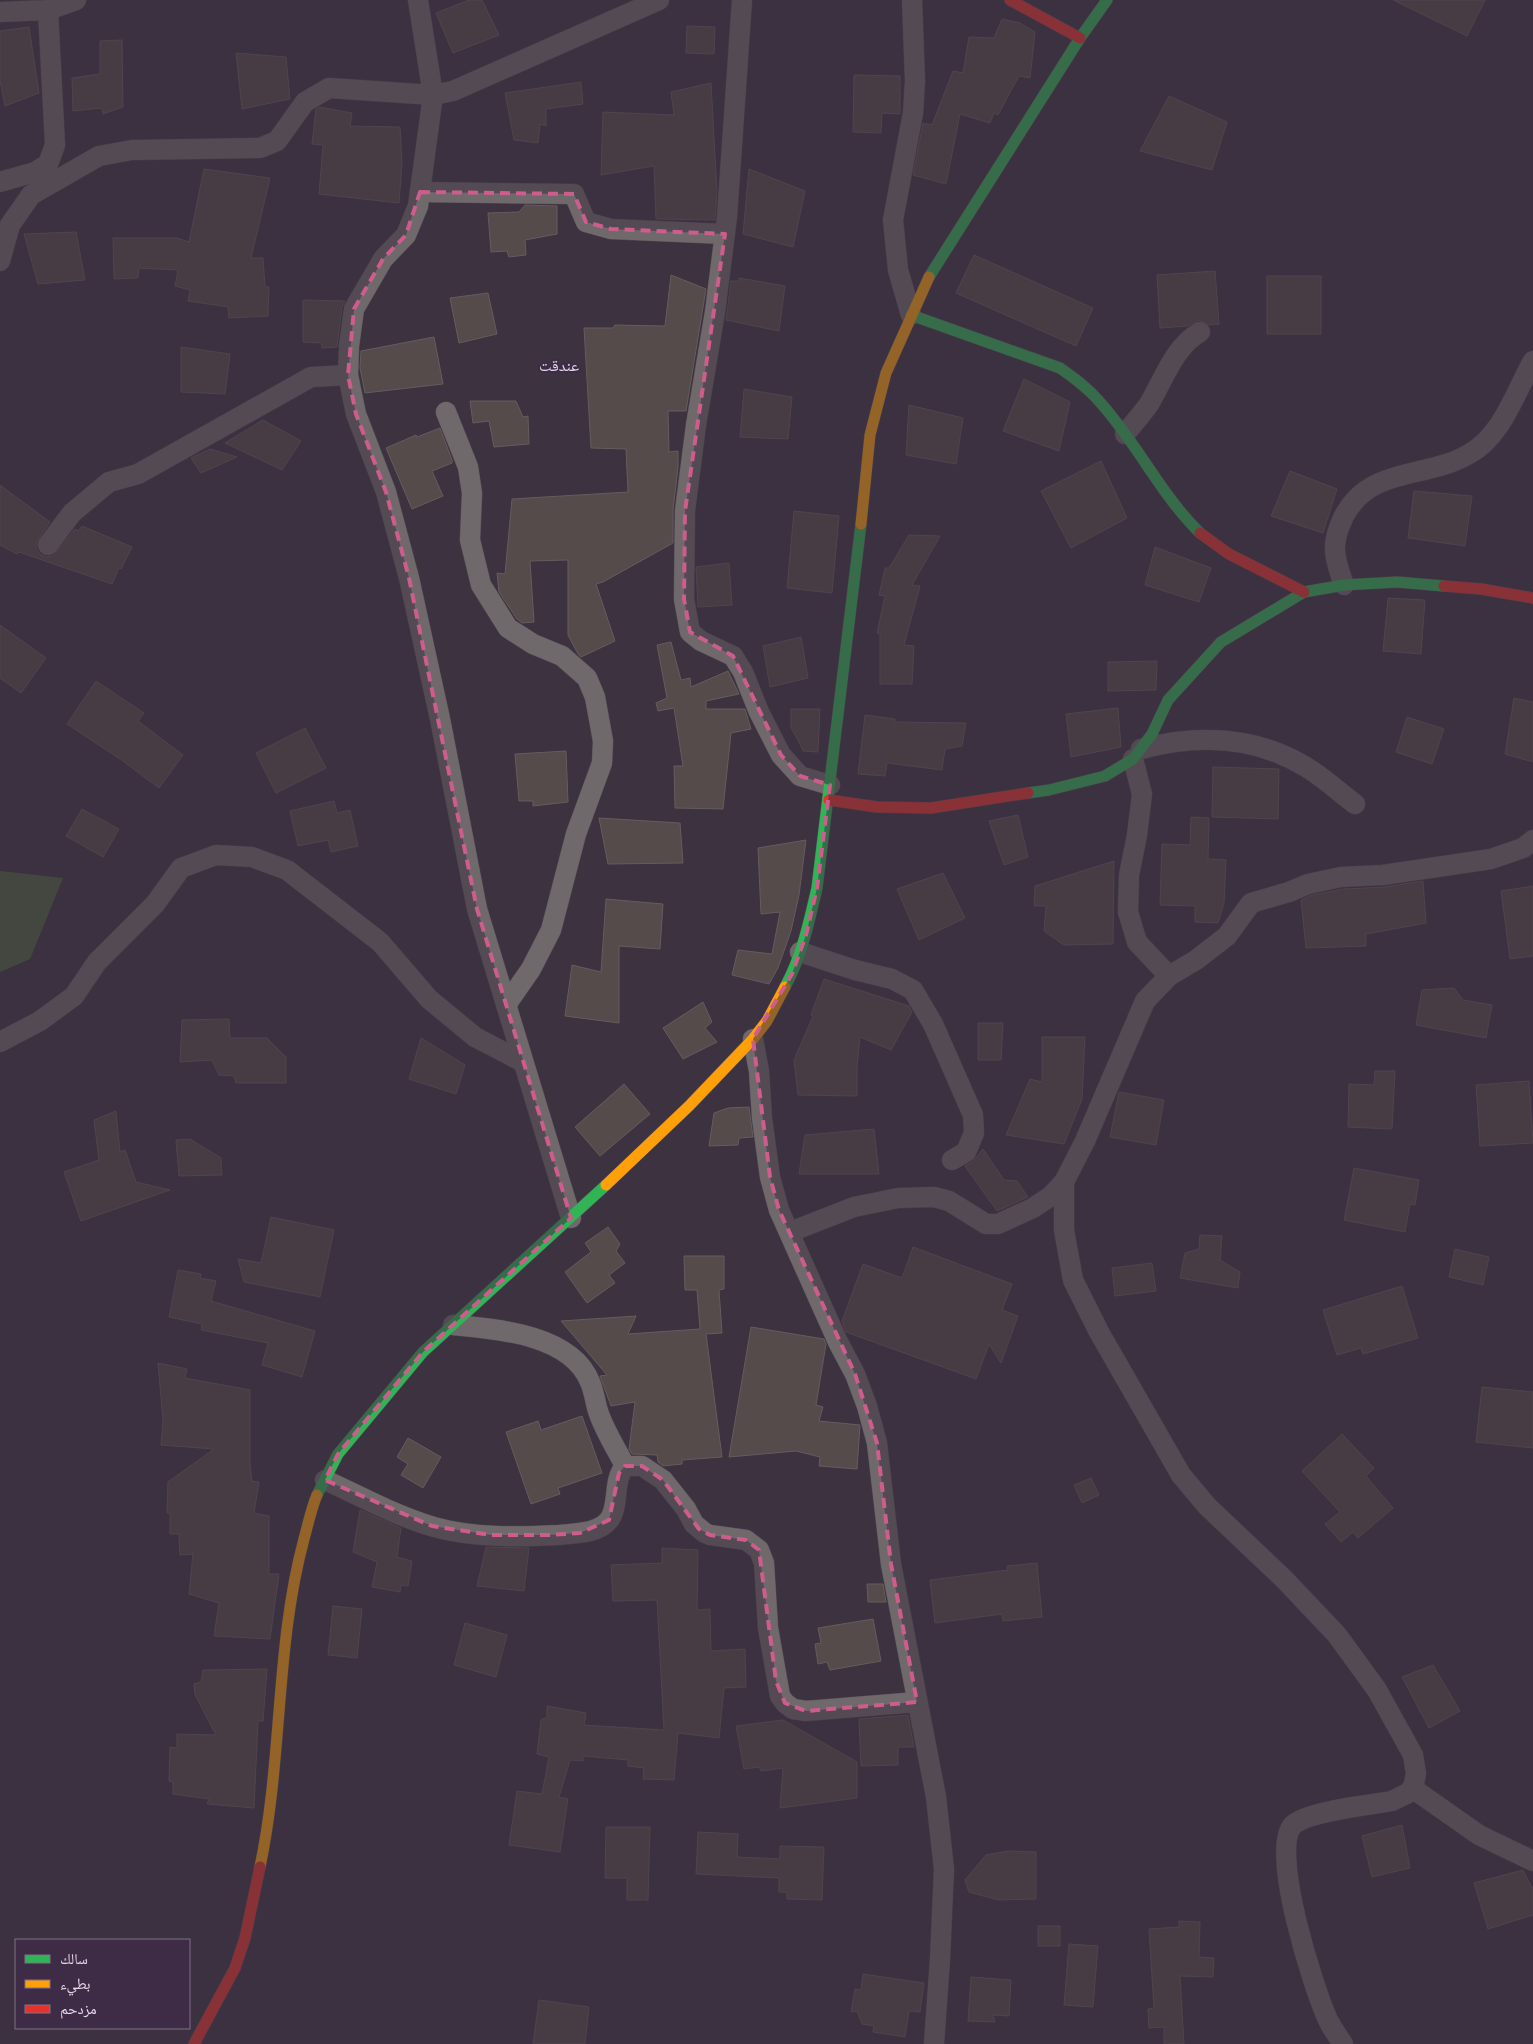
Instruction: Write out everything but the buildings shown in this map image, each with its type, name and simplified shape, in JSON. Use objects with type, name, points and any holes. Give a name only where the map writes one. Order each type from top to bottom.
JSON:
[{"type":"main road","points":[[1010,0],[1080,38]]},
{"type":"main road","points":[[194,2044],[235,1968],[254,1902],[274,1779],[286,1632],[297,1566],[316,1497],[338,1454],[423,1352],[571,1218],[688,1106],[753,1039],[767,1021],[792,974],[806,934],[817,888],[830,792],[870,435],[886,373],[910,315],[929,276],[1080,38],[1107,0]]},
{"type":"main road","points":[[910,315],[1060,368],[1075,376],[1088,387],[1192,524],[1210,542],[1234,557],[1304,592]]},
{"type":"main road","points":[[830,792],[877,807],[932,808],[992,800],[1105,776],[1137,754],[1152,734],[1168,700],[1221,642],[1304,592],[1344,585],[1397,582],[1481,589],[1533,598]]},
{"type":"street","points":[[0,12],[48,10],[76,0]]},
{"type":"street","points":[[418,0],[433,95],[418,206],[406,235],[384,259],[354,309],[349,346],[348,375],[356,414],[386,492],[409,578],[440,719],[477,909],[571,1218]]},
{"type":"street","points":[[0,261],[10,225],[31,195],[99,156],[132,150],[260,148],[277,141],[305,102],[329,88],[433,95],[453,91],[659,0]]},
{"type":"street","points":[[742,0],[725,234],[715,312],[696,425],[685,512],[684,599],[690,632],[701,641],[733,656],[743,672],[759,712],[781,755],[800,776],[830,792]]},
{"type":"street","points":[[910,315],[898,270],[893,220],[913,113],[915,81],[912,0]]},
{"type":"street","points":[[0,182],[35,172],[48,164],[56,144],[48,10]]},
{"type":"street","points":[[420,192],[574,194],[586,222],[611,229],[725,234]]},
{"type":"street","points":[[1125,434],[1148,404],[1170,365],[1189,338],[1200,332]]},
{"type":"street","points":[[1344,585],[1334,556],[1337,529],[1351,503],[1374,484],[1440,466],[1469,455],[1489,440],[1508,409],[1533,361]]},
{"type":"street","points":[[48,545],[72,513],[109,482],[138,474],[311,377],[348,375]]},
{"type":"street","points":[[446,412],[468,468],[472,493],[470,540],[481,585],[508,628],[533,644],[562,656],[587,678],[595,697],[604,741],[602,763],[576,834],[551,930],[531,969],[506,1005]]},
{"type":"street","points":[[1169,976],[1137,942],[1128,912],[1129,875],[1137,835],[1142,794],[1137,754],[1177,741],[1207,739],[1230,740],[1252,744],[1274,751],[1307,767],[1355,804]]},
{"type":"street","points":[[790,1232],[854,1207],[898,1198],[934,1197],[948,1201],[986,1224],[998,1224],[1033,1208],[1051,1196],[1064,1182],[1085,1141],[1145,1001],[1169,976],[1196,960],[1227,936],[1251,903],[1289,892],[1308,884],[1341,877],[1382,875],[1491,859],[1523,848],[1533,840]]},
{"type":"street","points":[[0,1042],[40,1021],[74,996],[97,962],[155,904],[182,868],[216,856],[252,857],[287,870],[380,942],[429,999],[475,1037],[523,1062]]},
{"type":"street","points":[[800,952],[855,970],[892,979],[913,990],[933,1024],[973,1114],[974,1133],[966,1152],[952,1160]]},
{"type":"street","points":[[753,1039],[759,1071],[762,1118],[770,1177],[779,1210],[838,1342],[855,1374],[867,1406],[877,1442],[890,1564],[936,1797],[944,1869],[934,2044]]},
{"type":"street","points":[[1064,1182],[1064,1230],[1073,1280],[1099,1332],[1182,1475],[1207,1506],[1312,1606],[1337,1635],[1377,1690],[1413,1755],[1416,1773],[1412,1788],[1404,1797],[1320,1814],[1302,1820],[1294,1824],[1289,1830],[1286,1839],[1285,1854],[1288,1879],[1308,1963],[1329,2023],[1343,2044]]},
{"type":"street","points":[[453,1325],[502,1330],[536,1337],[573,1357],[590,1380],[599,1412],[625,1466]]},
{"type":"street","points":[[325,1480],[432,1526],[454,1531],[491,1535],[549,1535],[580,1533],[593,1530],[609,1520],[613,1511],[619,1473],[625,1466],[642,1466],[663,1480],[686,1509],[694,1524],[705,1533],[746,1540],[759,1550],[764,1562],[768,1628],[776,1681],[784,1703],[798,1710],[806,1710],[917,1702]]},
{"type":"street","points":[[1412,1788],[1479,1835],[1533,1861]]},
{"type":"highlighted area","points":[[420,192],[574,194],[586,222],[611,229],[725,234],[685,511],[684,599],[690,632],[733,656],[781,755],[800,776],[830,785],[817,888],[806,935],[792,974],[753,1039],[770,1177],[779,1210],[855,1374],[877,1443],[891,1564],[917,1702],[806,1711],[785,1703],[776,1681],[759,1550],[746,1540],[710,1535],[699,1529],[663,1480],[642,1466],[625,1466],[619,1473],[609,1520],[580,1533],[549,1535],[491,1535],[432,1526],[325,1480],[338,1454],[423,1352],[571,1218],[477,909],[409,578],[386,492],[356,414],[348,375],[354,309],[383,259],[406,235]]},
{"type":"green space","points":[[0,871],[63,878],[30,959],[0,972]]},
{"type":"traffic: fast","points":[[929,277],[1080,38],[1107,0]]},
{"type":"traffic: fast","points":[[911,315],[1060,368],[1075,379],[1094,395],[1112,416],[1160,485],[1200,533]]},
{"type":"traffic: fast","points":[[785,987],[800,951],[817,888],[861,524]]},
{"type":"traffic: fast","points":[[1028,793],[1049,790],[1105,776],[1133,759],[1152,734],[1168,700],[1221,642],[1304,592],[1344,585],[1397,582],[1444,586]]},
{"type":"traffic: fast","points":[[317,1495],[338,1454],[423,1352],[606,1185]]},
{"type":"traffic: slow","points":[[861,524],[870,435],[886,373],[929,277]]},
{"type":"traffic: slow","points":[[606,1185],[689,1106],[753,1039],[767,1021],[785,987]]},
{"type":"traffic: slow","points":[[260,1867],[272,1785],[288,1620],[304,1539],[317,1495]]},
{"type":"traffic: jam","points":[[1010,0],[1080,38]]},
{"type":"traffic: jam","points":[[1200,533],[1229,554],[1304,592]]},
{"type":"traffic: jam","points":[[1444,586],[1481,589],[1533,598]]},
{"type":"traffic: jam","points":[[829,800],[877,807],[931,808],[1028,793]]},
{"type":"traffic: jam","points":[[194,2044],[235,1968],[245,1938],[260,1867]]},
{"type":"district","name":"عندقت","points":[[559,365]]}]
